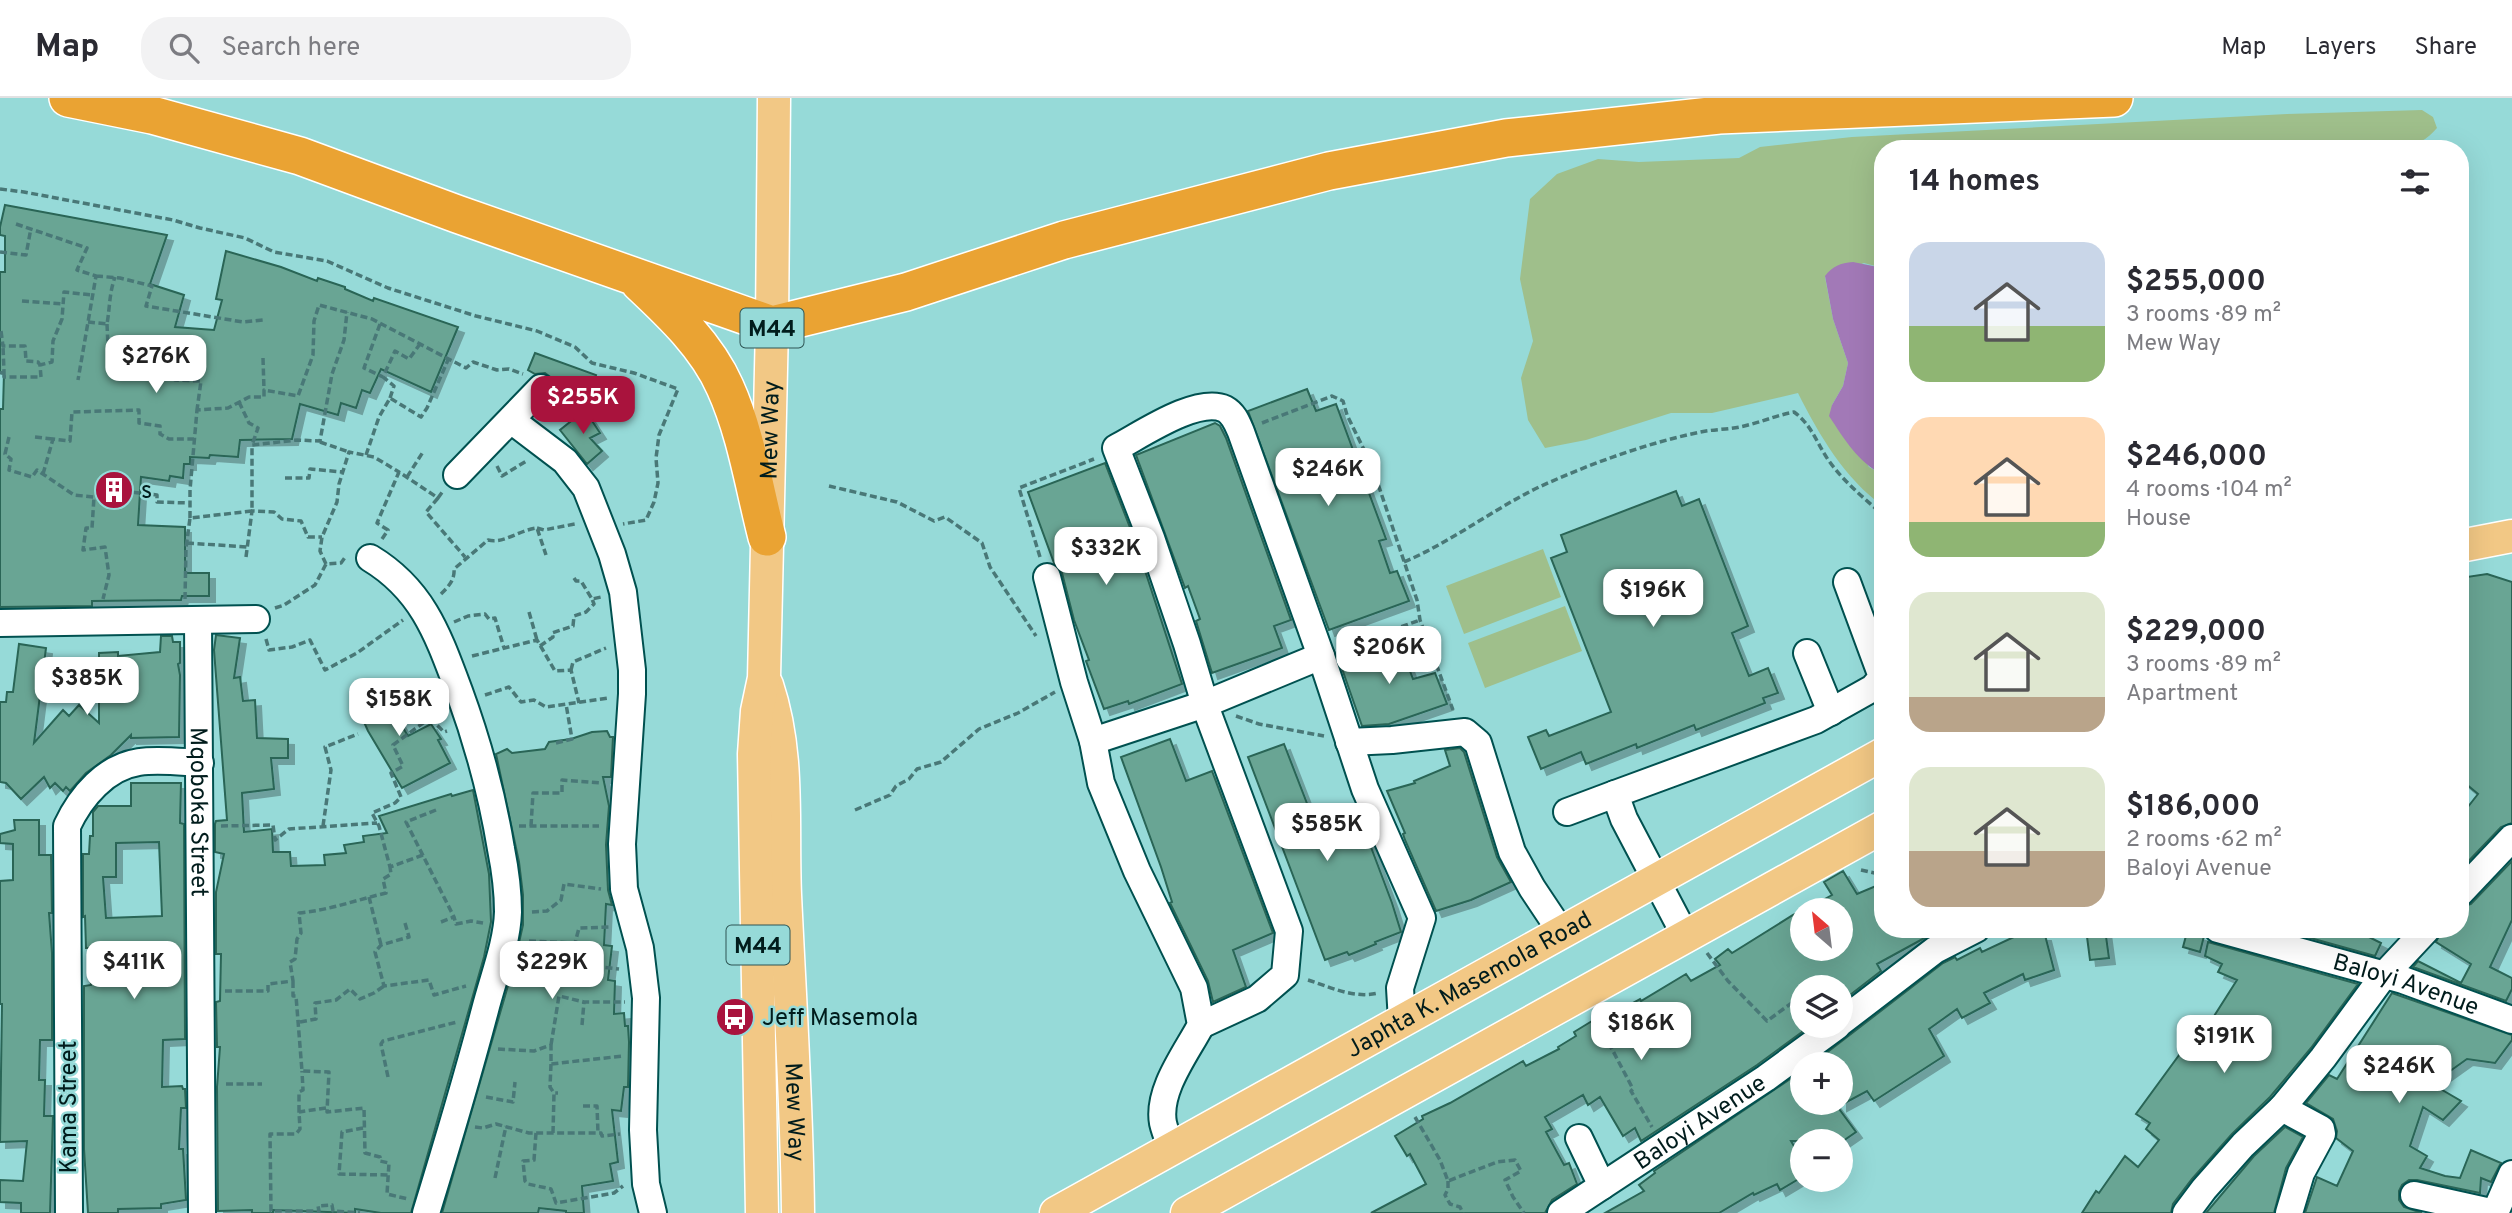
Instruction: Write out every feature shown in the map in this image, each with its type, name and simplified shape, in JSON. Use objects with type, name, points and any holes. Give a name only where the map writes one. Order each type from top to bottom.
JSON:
[{"type":"highway","points":[[68,98],[152,115],[300,156],[772,325],[906,292],[1064,240],[1315,175],[1506,138],[1719,115],[2114,98]]},
{"type":"highway","points":[[631,276],[685,329],[708,357],[725,387],[741,435],[767,537]]},
{"type":"main road","name":"Mew Way","points":[[762,1213],[754,754],[757,712],[764,678],[774,109]]},
{"type":"main road","points":[[2469,545],[2512,536]]},
{"type":"main road","name":"Mew Way","points":[[764,678],[777,715],[784,780],[785,886],[796,1091],[798,1199]]},
{"type":"main road","name":"Japhta K. Masemola Road","points":[[1056,1213],[1874,759]]},
{"type":"main road","points":[[1187,1213],[1874,832]]},
{"type":"main road","points":[[798,1199],[810,1213]]},
{"type":"street","points":[[457,475],[541,388]]},
{"type":"street","points":[[1172,1149],[1163,1121],[1167,1092],[1202,1025],[1257,999],[1285,975],[1289,931],[1205,704],[1187,644],[1116,448],[1163,422],[1204,407],[1226,410],[1233,416],[1241,432],[1365,789],[1422,918],[1401,988],[1402,1021]]},
{"type":"street","points":[[511,420],[574,470],[586,488],[623,592],[632,694],[614,783],[622,827],[624,889],[643,968],[646,998],[643,1130],[646,1184],[653,1213]]},
{"type":"street","points":[[370,558],[393,574],[421,605],[436,630],[483,761],[505,875],[504,933],[493,982],[464,1090],[427,1208]]},
{"type":"street","points":[[1047,577],[1074,682],[1093,741],[1101,783],[1116,823],[1194,988],[1202,1025]]},
{"type":"street","points":[[1847,582],[1874,655]]},
{"type":"street","points":[[0,623],[256,619]]},
{"type":"street","name":"Mqoboka Street","points":[[192,620],[200,763],[202,1213]]},
{"type":"street","points":[[1807,653],[1831,712]]},
{"type":"street","points":[[1093,741],[1205,704],[1321,656]]},
{"type":"street","points":[[1567,812],[1816,720],[1874,687]]},
{"type":"street","points":[[1349,742],[1469,734],[1478,743],[1512,852],[1562,933]]},
{"type":"street","name":"Kama Street","points":[[69,1213],[67,826],[74,811],[89,792],[119,767],[141,761],[200,763]]},
{"type":"street","points":[[1615,794],[1624,819],[1686,937]]},
{"type":"street","points":[[2469,883],[2512,838]]},
{"type":"street","name":"Baloyi Avenue","points":[[1853,1013],[1935,950],[1958,938]]},
{"type":"street","name":"Baloyi Avenue","points":[[2250,938],[2384,975],[2512,1020]]},
{"type":"street","points":[[2186,1213],[2243,1145],[2282,1108],[2323,1058],[2384,975],[2419,938]]},
{"type":"street","name":"Baloyi Avenue","points":[[1561,1213],[1664,1147],[1820,1038]]},
{"type":"street","points":[[2282,1108],[2322,1131],[2301,1173],[2290,1213]]},
{"type":"street","points":[[1579,1138],[1602,1185]]},
{"type":"street","points":[[2414,1195],[2495,1213],[2512,1174]]},
{"type":"path","points":[[0,189],[173,220],[246,237],[274,252],[327,261],[388,288],[476,316],[537,331],[575,347],[592,363],[634,373],[678,389],[659,435],[656,458],[658,483],[646,520],[618,526],[599,519],[544,530],[537,528]]},
{"type":"path","points":[[16,224],[87,248],[78,270],[152,286],[146,306],[243,322],[263,320]]},
{"type":"path","points":[[0,252],[26,254],[31,228]]},
{"type":"path","points":[[78,380],[96,275]]},
{"type":"path","points":[[115,277],[109,295],[108,346],[143,351]]},
{"type":"path","points":[[40,365],[52,362],[53,341],[62,319],[65,292],[92,295]]},
{"type":"path","points":[[22,301],[63,304]]},
{"type":"path","points":[[264,390],[298,397],[313,355],[314,321],[319,305],[380,323],[466,368],[473,362],[498,370],[509,369],[523,374],[541,388]]},
{"type":"path","points":[[347,312],[344,340],[332,374],[320,444],[374,457],[438,498]]},
{"type":"path","points":[[88,322],[107,324]]},
{"type":"path","points":[[366,456],[394,386],[364,368],[380,323]]},
{"type":"path","points":[[1,331],[4,377],[41,377],[38,362],[26,361],[25,346],[2,346]]},
{"type":"path","points":[[383,377],[395,351],[410,359],[420,344]]},
{"type":"path","points":[[177,356],[175,380],[201,381],[187,543],[192,620]]},
{"type":"path","points":[[197,410],[228,408],[250,397],[264,397],[263,358]]},
{"type":"path","points":[[390,398],[421,417],[447,360]]},
{"type":"path","points":[[1241,432],[1332,396],[1343,401],[1372,466],[1417,600],[1420,621],[1454,713],[1455,733]]},
{"type":"path","points":[[239,402],[249,424],[258,428],[253,445],[252,511],[246,557]]},
{"type":"path","points":[[35,437],[69,441],[72,412],[139,410],[139,423],[160,426],[160,434],[169,439],[194,439]]},
{"type":"path","points":[[1404,562],[1430,551],[1499,507],[1584,468],[1631,451],[1706,431],[1747,426],[1771,416],[1794,412],[1805,420],[1828,460],[1874,506]]},
{"type":"path","points":[[9,437],[2,454],[11,459],[9,470],[32,477],[37,470],[74,495],[94,497],[92,528],[86,528],[83,550],[105,547],[109,566],[109,576],[97,621]]},
{"type":"path","points":[[43,474],[53,439]]},
{"type":"path","points":[[253,445],[296,440],[320,441]]},
{"type":"path","points":[[504,460],[497,466],[502,476],[530,459],[544,445]]},
{"type":"path","points":[[1116,448],[1090,461],[1018,488],[1047,577],[1150,538]]},
{"type":"path","points":[[326,564],[320,551],[322,537],[337,502],[349,452]]},
{"type":"path","points":[[407,477],[423,452]]},
{"type":"path","points":[[285,478],[309,478],[310,469],[343,472]]},
{"type":"path","points":[[326,564],[341,563],[350,551],[370,558],[388,530],[377,523],[399,472]]},
{"type":"path","points":[[457,475],[426,512],[466,557]]},
{"type":"path","points":[[829,486],[897,502],[934,521],[945,517],[972,534],[982,543],[990,567],[1042,644]]},
{"type":"path","points":[[122,491],[157,495],[157,502],[190,503]]},
{"type":"path","points":[[190,518],[252,511],[274,512],[282,519],[301,521],[308,537],[322,537]]},
{"type":"path","points":[[187,543],[248,547]]},
{"type":"path","points":[[256,619],[260,612],[284,605],[315,585],[326,564]]},
{"type":"path","points":[[540,646],[552,637],[552,632],[573,626],[574,617],[586,612],[594,604],[592,599]]},
{"type":"path","points":[[529,612],[537,640],[555,671],[571,670]]},
{"type":"path","points":[[436,630],[468,616],[485,614],[489,619],[495,618],[504,649]]},
{"type":"path","points":[[1321,656],[1420,621]]},
{"type":"path","points":[[449,664],[476,654],[537,640]]},
{"type":"path","points":[[579,702],[571,670],[573,662],[604,648],[629,642]]},
{"type":"path","points":[[855,810],[890,795],[896,786],[909,779],[917,769],[941,762],[979,729],[1018,713],[1074,682]]},
{"type":"path","points":[[360,1213],[333,1212],[332,1205],[318,1206],[319,1211],[271,1210],[270,1134],[296,1134],[300,1129],[299,1092],[303,1090],[300,1022],[296,996],[293,996],[290,962],[295,959],[301,933],[299,913],[343,906],[349,901],[386,893],[383,879],[391,874],[390,867],[372,813],[395,803],[401,797],[391,773],[403,766],[393,745],[430,718],[440,704],[509,687],[521,702],[534,700],[547,707],[632,694]]},
{"type":"path","points":[[556,743],[572,738],[566,704]]},
{"type":"path","points":[[1205,704],[1259,724],[1349,742]]},
{"type":"path","points":[[323,825],[331,770],[325,747],[358,734]]},
{"type":"path","points":[[531,827],[533,793],[562,793],[562,780],[614,783]]},
{"type":"path","points":[[436,810],[407,822],[456,924],[471,920],[617,969],[643,968]]},
{"type":"path","points":[[201,827],[273,825],[275,840],[289,829],[377,823]]},
{"type":"path","points":[[498,828],[577,824],[622,827]]},
{"type":"path","points":[[390,867],[423,855]]},
{"type":"path","points":[[504,933],[530,912],[547,911],[561,900],[564,884],[617,891],[624,889]]},
{"type":"path","points":[[369,897],[381,945]]},
{"type":"path","points":[[441,922],[454,917]]},
{"type":"path","points":[[384,986],[374,952],[381,945],[409,937],[405,923]]},
{"type":"path","points":[[504,933],[575,943],[579,928],[634,927]]},
{"type":"path","points":[[1686,937],[1707,952],[1728,982],[1767,1021],[1790,1004]]},
{"type":"path","points":[[1285,975],[1366,996],[1401,988]]},
{"type":"path","points":[[300,1022],[316,1019],[315,1003],[337,1000],[350,989],[360,999],[384,986],[429,980],[434,995],[450,989],[493,982]]},
{"type":"path","points":[[202,991],[268,991],[268,984],[293,981]]},
{"type":"path","points":[[1583,994],[1633,1089],[1631,1091],[1664,1147]]},
{"type":"path","points":[[553,1133],[556,1093],[550,1087],[551,1045],[559,996],[584,1002],[621,1003],[646,998]]},
{"type":"path","points":[[582,1025],[584,1002]]},
{"type":"path","points":[[388,1077],[383,1041],[452,1022],[483,1018]]},
{"type":"path","points":[[475,1046],[534,1051],[551,1045]]},
{"type":"path","points":[[551,1064],[614,1056],[645,1057]]},
{"type":"path","points":[[302,1071],[329,1072],[327,1112],[364,1108],[365,1153],[389,1163],[387,1194],[427,1208]]},
{"type":"path","points":[[464,1090],[513,1102],[515,1082]]},
{"type":"path","points":[[202,1084],[262,1084]]},
{"type":"path","points":[[1402,1094],[1440,1160],[1448,1181],[1445,1195],[1450,1204],[1460,1207],[1463,1213]]},
{"type":"path","points":[[583,1106],[597,1106],[598,1133]]},
{"type":"path","points":[[299,1112],[326,1108]]},
{"type":"path","points":[[489,1127],[496,1124],[536,1133],[601,1133],[603,1136],[643,1130]]},
{"type":"path","points":[[495,1178],[506,1126]]},
{"type":"path","points":[[363,1128],[342,1132],[339,1174],[388,1175]]},
{"type":"path","points":[[536,1133],[534,1160],[523,1161],[525,1181],[551,1189],[556,1203],[591,1199],[614,1193],[620,1187],[646,1184]]},
{"type":"path","points":[[1448,1181],[1497,1162],[1515,1160],[1521,1171],[1505,1180],[1524,1213]]},
{"type":"green space","points":[[2422,110],[2433,117],[2437,128],[2423,140],[1874,140],[1874,266],[1864,263],[1825,277],[1833,319],[1848,363],[1843,386],[1832,405],[1869,467],[1874,470],[1874,499],[1834,455],[1798,393],[1712,413],[1671,413],[1586,440],[1545,448],[1528,420],[1521,378],[1533,341],[1520,279],[1530,199],[1557,174],[1598,159],[1639,162],[1739,158],[1760,147],[1852,137],[2287,114]]},
{"type":"green space","points":[[1543,549],[1561,597],[1464,634],[1446,586]]},
{"type":"green space","points":[[1565,606],[1582,651],[1485,688],[1468,643]]},
{"type":"shaded area","points":[[1844,263],[1874,266],[1874,469],[1846,442],[1829,416],[1843,386],[1848,363],[1833,319],[1825,276]]},
{"type":"building","points":[[5,205],[167,235],[150,284],[184,295],[175,327],[214,330],[222,300],[216,299],[226,251],[317,281],[318,278],[345,287],[373,301],[374,298],[458,327],[431,392],[381,369],[370,393],[362,390],[356,408],[341,403],[338,415],[300,404],[292,439],[240,440],[238,457],[190,457],[190,464],[184,464],[183,478],[170,476],[169,481],[141,477],[138,525],[185,527],[185,573],[209,573],[209,596],[182,596],[181,600],[92,601],[92,606],[0,607],[0,409],[3,409],[4,373],[0,373],[0,272],[5,272],[5,236],[0,235],[0,227]]},
{"type":"building","points":[[535,353],[596,375],[592,388],[528,370]]},
{"type":"building","points":[[1307,389],[1316,411],[1336,404],[1386,539],[1379,541],[1390,573],[1397,571],[1409,601],[1329,630],[1248,411]]},
{"type":"building","points":[[585,410],[600,433],[590,438],[602,451],[587,464],[560,430]]},
{"type":"building","points":[[1215,423],[1220,426],[1226,438],[1291,620],[1274,626],[1282,648],[1212,673],[1196,621],[1200,619],[1188,586],[1185,588],[1136,455]]},
{"type":"building","points":[[1105,463],[1136,543],[1182,684],[1129,704],[1128,701],[1104,709],[1086,661],[1089,660],[1074,620],[1062,573],[1054,563],[1028,492]]},
{"type":"building","points":[[1676,491],[1682,506],[1699,499],[1748,626],[1732,633],[1749,676],[1768,668],[1778,693],[1763,698],[1765,703],[1696,730],[1694,725],[1637,748],[1636,744],[1586,764],[1581,752],[1541,769],[1528,737],[1546,730],[1549,736],[1611,712],[1551,558],[1567,552],[1561,535]]},
{"type":"building","points":[[2487,574],[2512,582],[2512,823],[2501,827],[2469,861],[2469,806],[2478,794],[2469,786],[2469,577]]},
{"type":"building","points":[[216,635],[240,638],[234,678],[240,677],[243,701],[255,700],[257,738],[288,739],[288,758],[271,758],[274,789],[242,793],[244,832],[272,829],[273,852],[290,852],[291,866],[325,865],[324,855],[346,853],[344,845],[364,842],[363,836],[387,833],[379,816],[473,790],[489,874],[491,922],[484,957],[411,1213],[381,1213],[355,1209],[355,1213],[218,1211],[217,1087],[220,1047],[217,1047],[216,1002],[220,1001],[221,954],[216,954],[216,892],[224,854],[215,852],[215,824],[216,821],[227,820],[214,650]]},
{"type":"building","points":[[161,636],[172,636],[173,642],[180,642],[179,737],[131,738],[131,735],[111,755],[86,773],[70,791],[66,787],[63,791],[55,783],[50,788],[44,777],[21,799],[6,783],[0,782],[0,702],[6,702],[7,692],[13,692],[19,644],[46,648],[34,743],[63,710],[69,716],[79,705],[99,723],[99,653],[118,652],[118,656],[160,652]]},
{"type":"building","points":[[1398,639],[1413,679],[1435,673],[1447,704],[1389,724],[1362,726],[1339,660]]},
{"type":"building","points":[[381,681],[390,695],[385,698],[408,736],[431,724],[441,739],[438,740],[450,763],[402,788],[368,731],[352,695]]},
{"type":"building","points":[[607,731],[610,737],[613,737],[611,777],[603,777],[609,806],[606,845],[608,890],[612,905],[606,904],[604,945],[612,946],[608,980],[615,981],[614,1014],[624,1013],[629,1042],[628,1087],[624,1087],[621,1111],[612,1110],[618,1162],[610,1164],[613,1181],[582,1186],[584,1213],[539,1208],[538,1213],[442,1213],[514,965],[523,925],[519,862],[496,754],[507,749],[512,753],[545,749],[549,742]]},
{"type":"building","points":[[1170,739],[1186,781],[1212,771],[1273,933],[1233,950],[1246,987],[1213,1002],[1208,981],[1170,903],[1172,902],[1161,867],[1121,757]]},
{"type":"building","points":[[1284,744],[1315,824],[1357,810],[1401,932],[1349,955],[1347,952],[1325,960],[1248,757]]},
{"type":"building","points":[[1460,748],[1464,752],[1497,857],[1511,882],[1471,900],[1436,911],[1387,791],[1415,783],[1414,781],[1450,766],[1445,750]]},
{"type":"building","points":[[131,783],[181,783],[180,823],[184,824],[185,1039],[163,1040],[162,1087],[182,1086],[185,1089],[186,1108],[181,1108],[179,1149],[183,1149],[186,1200],[161,1204],[161,1208],[88,1213],[84,1149],[84,986],[91,985],[89,948],[86,948],[85,916],[83,917],[83,854],[89,854],[90,836],[93,836],[93,812],[98,806],[131,806]],"holes":[[[159,842],[162,916],[106,918],[103,877],[116,877],[116,843]]]},
{"type":"building","points":[[14,820],[39,820],[39,855],[51,855],[52,913],[49,913],[52,1040],[40,1040],[39,1080],[45,1080],[44,1116],[53,1116],[50,1213],[21,1213],[21,1203],[0,1202],[0,1180],[23,1181],[27,1141],[0,1142],[0,881],[13,880],[13,844],[0,843],[0,834],[15,830]]},
{"type":"building","points":[[2512,861],[2512,920],[2490,967],[2512,978],[2512,989],[2506,1001],[2413,967],[2418,961],[2461,983],[2471,964],[2436,942],[2438,938],[2469,938],[2471,904]]},
{"type":"building","points":[[1843,871],[1857,894],[1874,887],[1874,938],[1925,938],[1877,964],[1881,971],[1853,993],[1853,975],[1790,975],[1790,1038],[1794,1038],[1641,1141],[1635,1128],[1623,1136],[1600,1097],[1588,1105],[1583,1095],[1545,1117],[1552,1129],[1546,1132],[1564,1165],[1569,1163],[1577,1184],[1552,1200],[1545,1213],[1371,1213],[1426,1184],[1410,1154],[1407,1156],[1395,1136],[1423,1119],[1422,1116],[1523,1061],[1526,1066],[1559,1049],[1558,1047],[1576,1036],[1574,1032],[1592,1021],[1594,1024],[1640,999],[1641,1001],[1686,974],[1691,981],[1720,965],[1715,959],[1728,949],[1732,953],[1790,917],[1790,961],[1853,961],[1853,898],[1827,898],[1832,895],[1824,882]]},
{"type":"building","points":[[2012,938],[2046,938],[2054,970],[2025,980],[2023,974],[1984,993],[1990,1003],[1962,1018],[1957,1009],[1929,1029],[1944,1056],[1874,1101],[1867,1091],[1853,1099],[1853,1052],[1828,1052],[1846,1038],[1853,1038],[1853,1032],[1943,963],[1955,957],[1957,960],[1980,948],[1982,952]]},
{"type":"building","points":[[2087,938],[2106,938],[2109,958],[2090,960]]},
{"type":"building","points":[[2185,938],[2204,938],[2200,952],[2183,947]]},
{"type":"building","points":[[2310,938],[2371,938],[2381,943],[2375,956]]},
{"type":"building","points":[[2208,942],[2358,984],[2311,1048],[2270,1097],[2192,1179],[2173,1204],[2171,1213],[2082,1213],[2125,1156],[2138,1167],[2159,1140],[2146,1129],[2150,1123],[2136,1114],[2182,1051],[2193,1030],[2202,1035],[2237,980],[2218,972],[2222,964],[2205,956]]},
{"type":"building","points":[[2392,993],[2512,1035],[2512,1040],[2495,1063],[2467,1059],[2432,1084],[2461,1101],[2443,1120],[2423,1107],[2410,1146],[2427,1156],[2420,1168],[2445,1176],[2460,1178],[2471,1150],[2501,1163],[2491,1182],[2481,1178],[2480,1193],[2409,1180],[2399,1191],[2399,1200],[2404,1207],[2422,1213],[2305,1213],[2317,1177],[2337,1186],[2353,1151],[2336,1138],[2333,1119],[2306,1103],[2329,1075],[2337,1079]]},
{"type":"building","points":[[1790,1079],[1790,1115],[1844,1115],[1856,1132],[1853,1134],[1853,1129],[1790,1129],[1790,1184],[1780,1190],[1777,1184],[1754,1195],[1753,1193],[1719,1213],[1605,1213],[1644,1191],[1639,1185],[1655,1173],[1654,1171]]},
{"type":"building","points":[[2285,1127],[2303,1137],[2286,1168],[2274,1213],[2206,1213],[2254,1156]]},
{"type":"place","name":"s","points":[[114,490]]},
{"type":"place","name":"Jeff Masemola","points":[[735,1017]]}]
